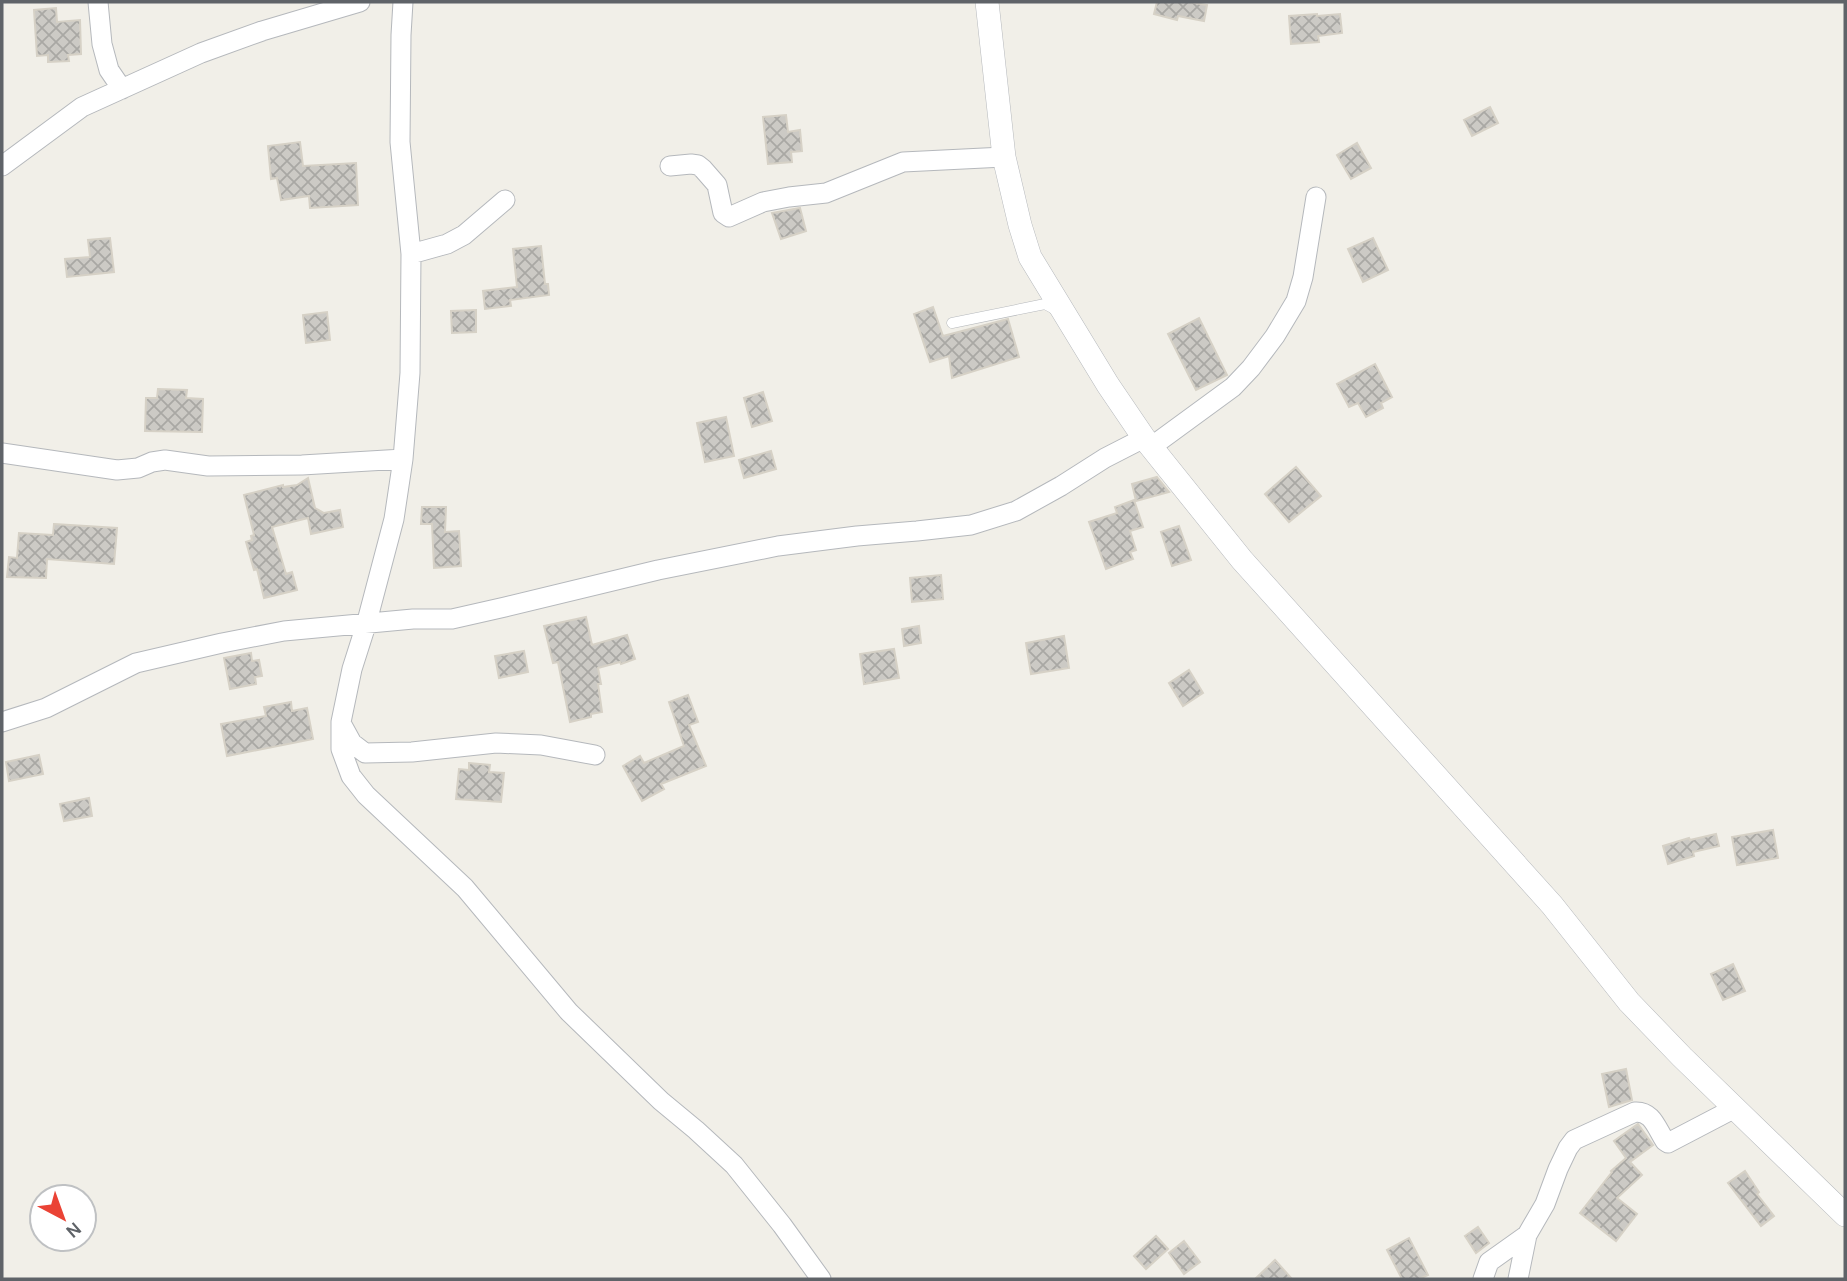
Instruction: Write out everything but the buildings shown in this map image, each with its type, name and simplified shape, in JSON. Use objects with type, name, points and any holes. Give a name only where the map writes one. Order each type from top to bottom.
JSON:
[{"type":"street","points":[[98,2],[102,44],[108,70],[122,89]]},
{"type":"street","points":[[2,166],[82,107],[201,53],[262,31],[360,2]]},
{"type":"street","points":[[404,2],[400,142],[411,254],[410,373],[403,459],[394,519],[352,668],[341,722],[341,749],[351,776],[366,795],[465,888],[569,1012],[734,1165],[821,1279]]},
{"type":"street","points":[[987,2],[1004,157],[1030,257],[1108,385],[1147,442],[1242,560],[1552,905],[1629,1002],[1845,1215]]},
{"type":"street","points":[[670,166],[691,164],[703,169],[717,185],[723,213],[729,217],[763,202],[826,192],[903,162],[1004,157]]},
{"type":"street","points":[[2,722],[46,708],[136,663],[222,643],[284,631],[452,619],[658,570],[778,546],[971,524],[1016,511],[1105,458],[1147,442],[1233,387],[1275,336],[1296,301],[1303,277],[1316,197]]},
{"type":"street","points":[[411,254],[447,244],[464,235],[505,200]]},
{"type":"street","points":[[2,453],[117,470],[138,468],[165,460],[208,466],[302,465],[403,459]]},
{"type":"street","points":[[341,722],[352,743],[365,753],[412,752],[496,743],[541,745],[595,755]]},
{"type":"street","points":[[1518,1279],[1527,1235],[1545,1204],[1568,1148],[1574,1140],[1634,1112],[1643,1112],[1648,1114],[1664,1141],[1668,1143],[1735,1108]]},
{"type":"street","points":[[1483,1279],[1489,1262],[1527,1235]]},
{"type":"lane","points":[[953,323],[1045,304],[1068,318]]}]
